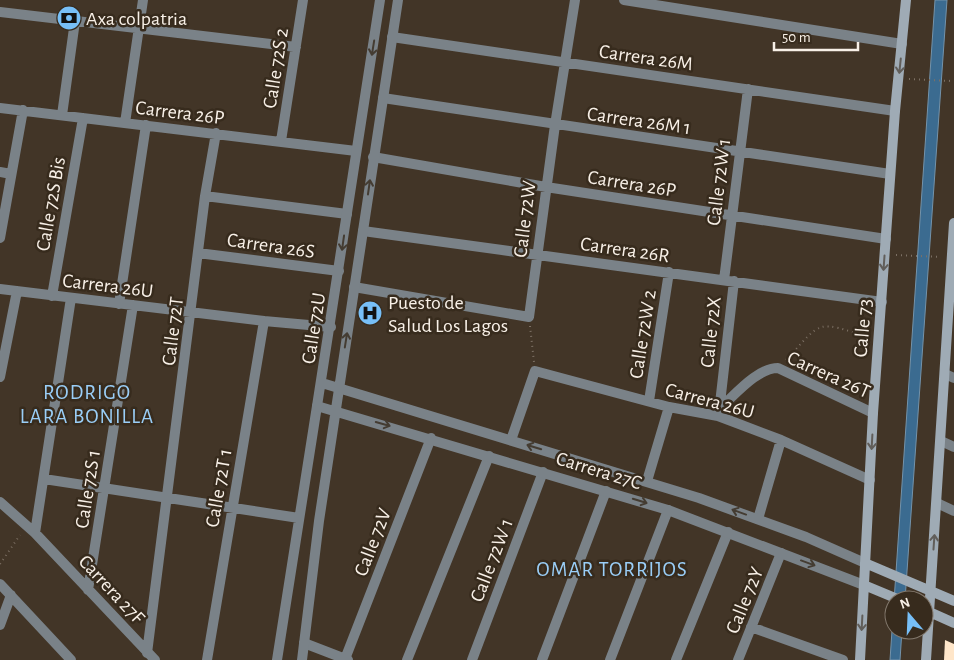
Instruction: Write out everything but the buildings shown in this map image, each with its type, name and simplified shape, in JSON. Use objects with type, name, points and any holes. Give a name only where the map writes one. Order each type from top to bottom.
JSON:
[{"type":"main road","name":"Calle 73","points":[[860,660],[873,413],[895,111],[906,0]]},
{"type":"main road","points":[[931,590],[941,441],[950,376],[954,223]]},
{"type":"main road","points":[[866,563],[929,590]]},
{"type":"main road","points":[[864,586],[884,593]]},
{"type":"main road","points":[[934,592],[954,601]]},
{"type":"main road","points":[[934,614],[954,623]]},
{"type":"main road","points":[[926,640],[926,660]]},
{"type":"street","points":[[125,123],[143,0]]},
{"type":"street","name":"Calle 72S 2","points":[[281,141],[303,0]]},
{"type":"street","name":"Calle 72U","points":[[277,660],[331,327],[380,0]]},
{"type":"street","name":"Calle 72U","points":[[302,660],[338,388],[398,0]]},
{"type":"street","name":"Calle 72W","points":[[529,317],[546,187],[575,0]]},
{"type":"street","points":[[624,0],[902,44]]},
{"type":"street","points":[[0,12],[296,47]]},
{"type":"street","points":[[62,115],[75,21]]},
{"type":"street","name":"Carrera 26M","points":[[392,36],[895,111]]},
{"type":"street","name":"Calle 72W 1","points":[[729,280],[732,216],[748,89]]},
{"type":"street","name":"Carrera 26M 1","points":[[383,98],[739,153],[890,174]]},
{"type":"street","name":"Carrera 26P","points":[[0,108],[356,151]]},
{"type":"street","points":[[0,238],[23,110]]},
{"type":"street","name":"Calle 72S Bis","points":[[52,296],[83,118]]},
{"type":"street","points":[[119,304],[146,125]]},
{"type":"street","name":"Calle 72T","points":[[151,656],[205,196],[216,133]]},
{"type":"street","name":"Carrera 26P","points":[[373,157],[546,187],[886,239]]},
{"type":"street","points":[[0,172],[11,174]]},
{"type":"street","points":[[205,196],[347,214]]},
{"type":"street","name":"Carrera 26R","points":[[363,231],[882,302]]},
{"type":"street","name":"Carrera 26S","points":[[198,253],[339,271]]},
{"type":"street","name":"Calle 72W 2","points":[[649,401],[670,272]]},
{"type":"street","name":"Calle 72X","points":[[718,413],[729,280]]},
{"type":"street","points":[[354,287],[529,317]]},
{"type":"street","name":"Carrera 26U","points":[[0,289],[264,321],[331,327]]},
{"type":"street","points":[[0,377],[17,291]]},
{"type":"street","points":[[35,533],[71,298]]},
{"type":"street","name":"Calle 72S 1","points":[[88,590],[133,305]]},
{"type":"street","name":"Calle 72T 1","points":[[207,660],[264,321]]},
{"type":"street","points":[[718,413],[774,368]]},
{"type":"street","name":"Carrera 26T","points":[[774,368],[873,413]]},
{"type":"street","points":[[511,440],[535,371]]},
{"type":"street","name":"Carrera 26U","points":[[535,371],[670,407],[718,413],[870,480]]},
{"type":"street","name":"Carrera 27C","points":[[322,383],[647,481],[758,519],[866,563]]},
{"type":"street","name":"Carrera 27C","points":[[318,406],[431,438],[668,510],[864,586]]},
{"type":"street","points":[[647,481],[670,407]]},
{"type":"street","name":"Calle 72V","points":[[346,659],[431,438]]},
{"type":"street","points":[[758,519],[781,440]]},
{"type":"street","points":[[941,441],[954,447]]},
{"type":"street","points":[[407,660],[489,456]]},
{"type":"street","name":"Calle 72W 1","points":[[472,660],[543,472]]},
{"type":"street","points":[[44,479],[299,518]]},
{"type":"street","points":[[542,660],[606,491]]},
{"type":"street","name":"Carrera 27F","points":[[0,502],[35,533],[151,656]]},
{"type":"street","points":[[937,503],[954,511]]},
{"type":"street","points":[[610,660],[668,510]]},
{"type":"street","points":[[676,660],[728,532]]},
{"type":"street","name":"Calle 72Y","points":[[738,660],[781,553]]},
{"type":"street","points":[[0,584],[71,660]]},
{"type":"street","points":[[0,626],[11,595]]},
{"type":"street","points":[[751,627],[843,660]]},
{"type":"street","points":[[304,643],[346,659]]},
{"type":"path","points":[[909,79],[952,81]]},
{"type":"path","points":[[901,256],[943,257]]},
{"type":"path","points":[[529,317],[535,371]]},
{"type":"path","points":[[774,368],[821,325],[829,324],[879,340]]},
{"type":"path","points":[[0,564],[26,525]]},
{"type":"water","points":[[935,0],[947,0],[906,590],[895,590]]},
{"type":"water","points":[[891,640],[901,640],[900,660],[890,660]]},
{"type":"place","name":"Axa colpatria","points":[[69,18]]},
{"type":"place","name":"Puesto de Salud Los Lagos","points":[[370,313]]},
{"type":"district","name":"RODRIGO LARA BONILLA","points":[[87,404]]},
{"type":"district","name":"OMAR TORRIJOS","points":[[612,569]]}]
